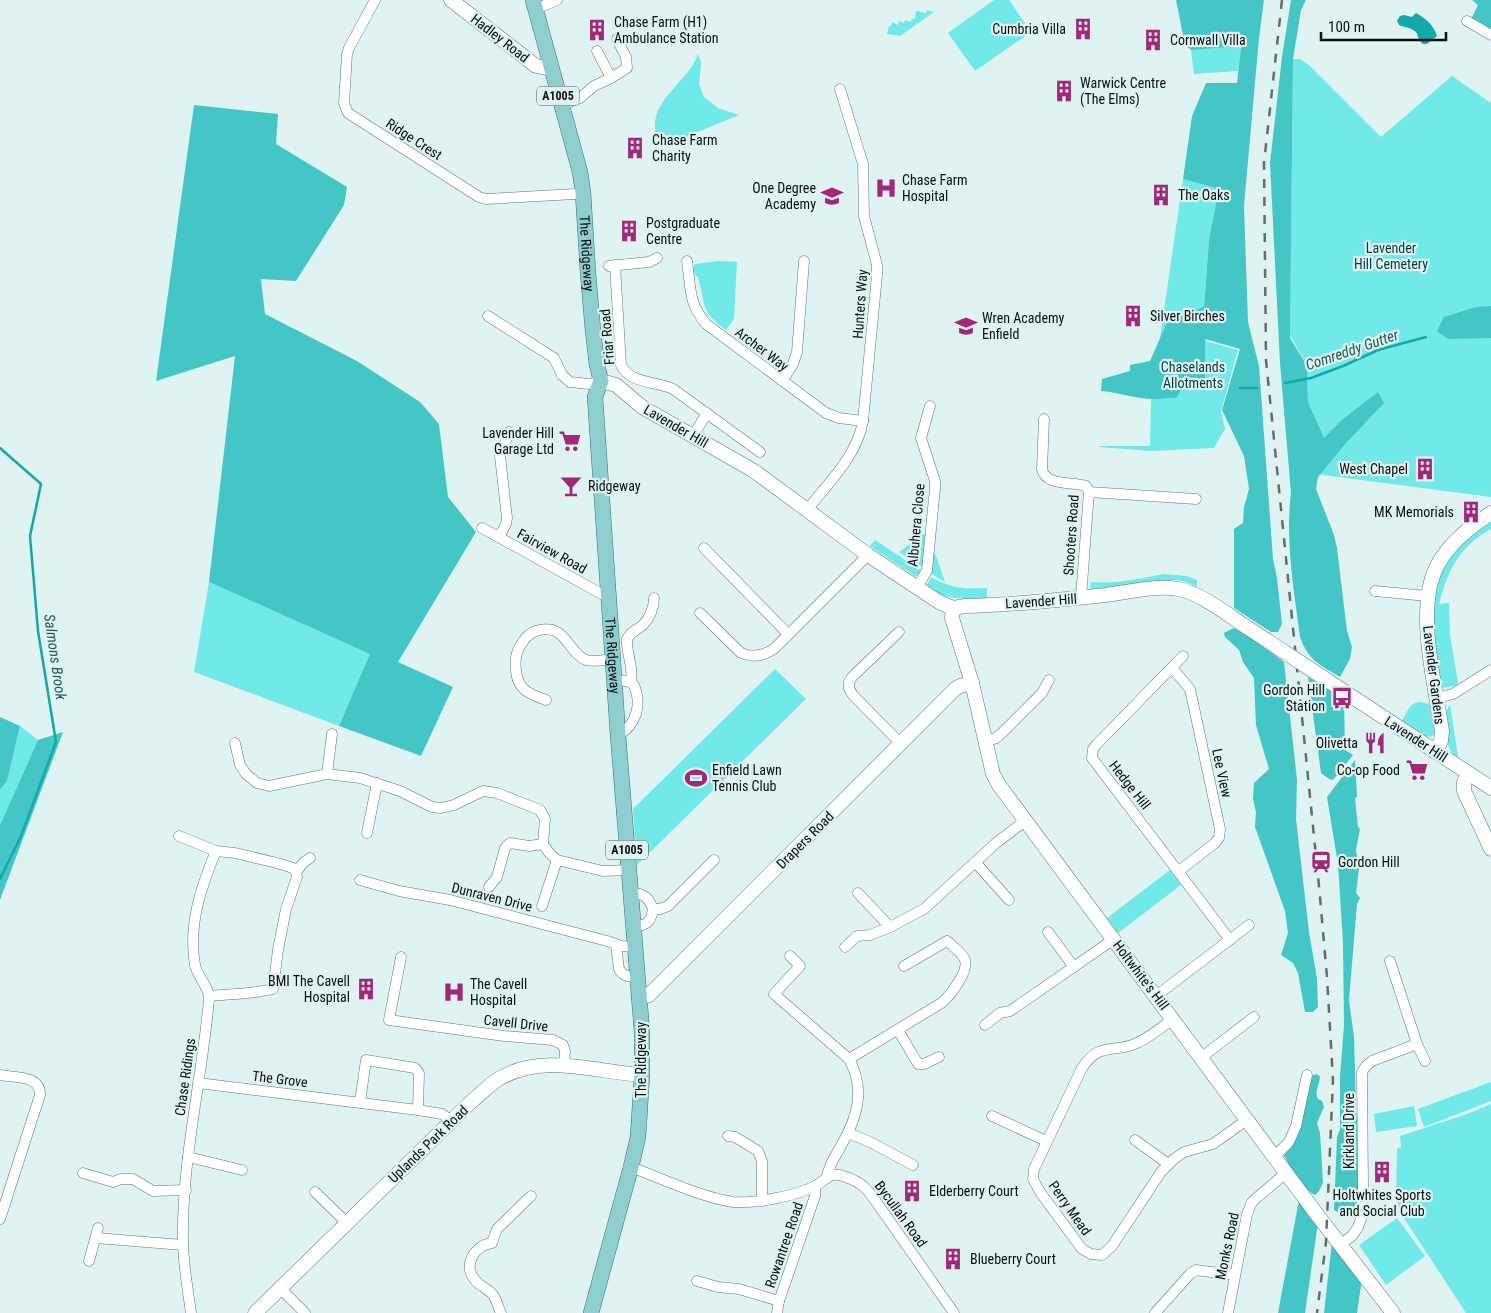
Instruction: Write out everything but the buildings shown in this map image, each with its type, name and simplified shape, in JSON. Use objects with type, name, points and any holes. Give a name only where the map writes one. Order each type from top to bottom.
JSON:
[{"type":"main road","name":"The Ridgeway","points":[[534,4],[560,105],[580,172],[583,192],[589,283],[597,365],[601,381],[595,398],[618,734],[639,998],[642,1075],[638,1136],[591,1313]]},
{"type":"street","name":"Ridge Crest","points":[[375,0],[347,54],[344,103],[348,113],[479,197],[486,199],[583,192]]},
{"type":"street","name":"Hadley Road","points":[[451,0],[536,66],[551,70]]},
{"type":"street","points":[[534,4],[557,0]]},
{"type":"street","points":[[1467,21],[1491,35]]},
{"type":"street","points":[[560,105],[580,98],[594,86],[612,78],[627,68],[626,57],[617,39]]},
{"type":"street","points":[[597,52],[612,78]]},
{"type":"street","name":"Hunters Way","points":[[808,510],[859,439],[863,421],[877,265],[864,216],[863,164],[840,89]]},
{"type":"street","name":"Friar Road","points":[[657,258],[649,262],[612,265],[621,365],[624,371],[632,378],[666,386],[673,390],[760,452]]},
{"type":"street","name":"Archer Way","points":[[687,261],[691,298],[699,315],[706,324],[832,416],[863,421]]},
{"type":"street","points":[[782,380],[794,364],[797,352],[804,261]]},
{"type":"street","points":[[488,316],[550,355],[556,360],[562,375],[570,382],[589,384],[601,381]]},
{"type":"street","name":"Lavender Hill","points":[[601,381],[616,385],[642,407],[754,471],[868,555],[939,602],[953,608],[1177,589],[1197,597],[1248,628],[1491,788]]},
{"type":"street","name":"Albuhera Close","points":[[917,588],[927,570],[935,488],[921,438],[930,406]]},
{"type":"street","points":[[694,436],[707,413]]},
{"type":"street","name":"Shooters Road","points":[[1044,420],[1042,469],[1044,476],[1053,481],[1086,486],[1089,492],[1081,598]]},
{"type":"street","points":[[499,538],[507,518],[500,456],[509,432]]},
{"type":"street","points":[[1089,492],[1196,499]]},
{"type":"street","name":"Lavender Gardens","points":[[1435,752],[1442,737],[1430,650],[1427,596],[1442,557],[1457,540],[1491,513]]},
{"type":"street","name":"Fairview Road","points":[[482,528],[609,598]]},
{"type":"street","points":[[704,548],[788,634]]},
{"type":"street","points":[[700,613],[736,649],[748,656],[762,655],[769,652],[868,555]]},
{"type":"street","points":[[1375,592],[1427,596]]},
{"type":"street","points":[[618,734],[629,728],[637,713],[636,688],[631,682],[633,670],[630,665],[627,638],[634,629],[642,625],[650,614],[654,606],[654,598]]},
{"type":"street","name":"Holtwhite's Hill","points":[[953,608],[952,618],[972,683],[993,774],[1003,791],[1393,1313]]},
{"type":"street","points":[[546,700],[524,690],[519,683],[516,670],[515,658],[518,648],[526,637],[534,631],[544,629],[559,633],[570,642],[576,654],[587,660],[613,659]]},
{"type":"street","points":[[900,632],[852,677],[849,685],[850,692],[901,744]]},
{"type":"street","name":"Hedge Hill","points":[[1183,656],[1097,744],[1092,754],[1096,764],[1230,940]]},
{"type":"street","name":"Lee View","points":[[1172,668],[1190,689],[1220,830],[1220,838],[1215,844],[1179,871]]},
{"type":"street","points":[[1437,698],[1454,694],[1491,670]]},
{"type":"street","points":[[985,742],[1001,734],[1042,693],[1049,680]]},
{"type":"street","points":[[615,682],[631,682]]},
{"type":"street","name":"Drapers Road","points":[[639,998],[649,995],[955,689],[972,683]]},
{"type":"street","points":[[327,774],[332,734]]},
{"type":"street","points":[[235,744],[240,765],[246,774],[257,782],[269,786],[327,774],[360,778],[400,791],[432,808],[454,806],[483,791],[497,793],[540,810],[545,819],[543,844],[556,860],[603,871],[629,870]]},
{"type":"street","points":[[1469,774],[1464,782],[1464,791],[1491,849]]},
{"type":"street","points":[[367,833],[377,784]]},
{"type":"street","points":[[845,948],[857,936],[870,935],[890,927],[924,909],[996,843],[1025,822]]},
{"type":"street","points":[[179,836],[216,851],[235,853],[277,863],[293,868],[296,872]]},
{"type":"street","points":[[489,887],[497,877],[505,848],[510,842],[529,846],[543,844]]},
{"type":"street","points":[[216,851],[202,887],[195,912],[193,940],[195,967],[210,996],[240,992],[276,991],[280,940],[286,909],[296,872],[310,858]]},
{"type":"street","points":[[542,906],[556,860]]},
{"type":"street","points":[[654,910],[668,906],[714,860]]},
{"type":"street","points":[[975,862],[1010,900]]},
{"type":"street","name":"Dunraven Drive","points":[[360,880],[399,891],[450,900],[607,940],[616,945],[635,947]]},
{"type":"street","points":[[631,893],[646,896],[654,910],[646,925],[634,927]]},
{"type":"street","points":[[858,893],[890,927]]},
{"type":"street","points":[[1156,996],[1249,925]]},
{"type":"street","points":[[1048,932],[1074,968]]},
{"type":"street","points":[[985,1025],[1000,1013],[1010,1011],[1114,940]]},
{"type":"street","points":[[849,1059],[943,1002],[964,971],[966,964],[963,956],[947,941],[904,966]]},
{"type":"street","points":[[616,945],[621,973],[629,977],[638,976]]},
{"type":"street","points":[[631,1167],[719,1199],[748,1202],[762,1201],[815,1186],[827,1178],[828,1169],[848,1134],[856,1115],[858,1080],[855,1069],[849,1059],[774,994],[800,966],[790,956]]},
{"type":"street","name":"Cavell Drive","points":[[400,957],[389,1020],[504,1036],[552,1040],[563,1044],[565,1050],[564,1065]]},
{"type":"street","points":[[1390,960],[1417,1044],[1425,1061]]},
{"type":"street","name":"Chase Ridings","points":[[191,1313],[183,1245],[186,1190],[188,1157],[210,996]]},
{"type":"street","points":[[1202,1057],[1254,1017]]},
{"type":"street","name":"Perry Mead","points":[[1173,1019],[1138,1042],[1129,1046],[1104,1049],[1087,1060],[1034,1169],[1033,1179],[1040,1192],[1082,1249],[1091,1254],[1102,1255],[1112,1246],[1168,1164],[1184,1152],[1213,1144],[1248,1118]]},
{"type":"street","points":[[898,1030],[918,1064],[924,1064],[939,1057]]},
{"type":"street","name":"Kirkland Drive","points":[[1341,1244],[1358,1228],[1361,1219],[1363,1188],[1362,1072],[1372,1061],[1417,1044]]},
{"type":"street","points":[[360,1102],[366,1060],[416,1068],[419,1073],[418,1110]]},
{"type":"street","name":"Uplands Park Road","points":[[255,1313],[346,1223],[497,1080],[516,1071],[534,1067],[564,1065],[642,1075]]},
{"type":"street","points":[[1275,1156],[1286,1146],[1293,1135],[1307,1075]]},
{"type":"street","points":[[0,1076],[31,1080],[40,1088],[40,1095],[0,1219]]},
{"type":"street","name":"The Grove","points":[[198,1083],[418,1110],[442,1114],[452,1121]]},
{"type":"street","points":[[992,1116],[1046,1141]]},
{"type":"street","points":[[848,1134],[870,1142],[913,1165]]},
{"type":"street","points":[[728,1136],[735,1137],[758,1151],[762,1161],[762,1201]]},
{"type":"street","points":[[1135,1140],[1168,1164]]},
{"type":"street","points":[[188,1157],[242,1170]]},
{"type":"street","name":"Monks Road","points":[[1228,1313],[1247,1214],[1252,1202],[1287,1172]]},
{"type":"street","points":[[83,1173],[113,1182],[121,1179],[133,1179],[153,1191],[186,1190]]},
{"type":"street","name":"Bycullah Road","points":[[827,1178],[839,1175],[859,1182],[866,1188],[954,1313]]},
{"type":"street","name":"Rowantree Road","points":[[777,1313],[779,1301],[815,1196],[815,1186]]},
{"type":"street","points":[[316,1192],[346,1223]]},
{"type":"street","points":[[500,1313],[494,1296],[489,1290],[473,1279],[470,1273],[470,1262],[480,1246],[492,1243],[497,1229],[531,1196]]},
{"type":"street","points":[[89,1261],[97,1233],[183,1245]]},
{"type":"street","points":[[1155,1313],[1190,1274],[1196,1270],[1235,1275]]},
{"type":"street","points":[[697,1281],[718,1287],[739,1289],[779,1301]]},
{"type":"street","points":[[281,1288],[305,1313]]},
{"type":"green space","points":[[994,0],[1009,0],[1031,32],[975,71],[948,33]]},
{"type":"green space","points":[[1176,0],[1264,0],[1244,206],[1248,322],[1259,366],[1273,559],[1282,624],[1278,632],[1271,632],[1234,608],[1234,529],[1243,523],[1244,507],[1249,489],[1244,456],[1222,410],[1240,349],[1205,339],[1205,384],[1186,383],[1176,398],[1150,399],[1101,391],[1102,379],[1130,371],[1130,365],[1150,361],[1168,320],[1204,307],[1209,239],[1219,189],[1183,179],[1192,116],[1206,83],[1237,83],[1241,46],[1191,50],[1185,45]]},
{"type":"green space","points":[[1291,0],[1306,0],[1301,10],[1293,59],[1290,338],[1307,366],[1308,402],[1324,438],[1343,419],[1378,392],[1384,403],[1346,443],[1318,477],[1316,489],[1334,535],[1337,548],[1347,631],[1352,647],[1350,659],[1340,677],[1311,657],[1303,645],[1300,637],[1290,547],[1289,511],[1291,493],[1280,363],[1270,163],[1282,57]]},
{"type":"green space","points":[[1472,0],[1491,0],[1491,31],[1471,19],[1478,5]]},
{"type":"green space","points":[[927,10],[934,12],[900,36],[887,34],[892,22],[898,25],[899,21],[904,23],[905,20],[911,22],[912,18],[915,19],[916,11],[926,13]]},
{"type":"green space","points":[[1241,45],[1238,71],[1194,74],[1191,50]]},
{"type":"green space","points":[[698,54],[701,63],[699,84],[704,97],[718,108],[739,115],[671,143],[661,142],[656,136],[656,117],[665,99],[687,73]]},
{"type":"green space","name":"Lavender Hill Cemetery","points":[[1293,59],[1300,59],[1309,65],[1381,137],[1452,76],[1491,103],[1491,497],[1300,472],[1324,439],[1308,402],[1307,366],[1290,335]]},
{"type":"green space","points":[[194,105],[278,114],[276,144],[347,187],[344,205],[296,281],[261,279],[265,314],[357,361],[420,402],[439,424],[448,497],[476,532],[398,662],[453,687],[421,756],[339,726],[370,654],[209,582],[235,356],[156,381]]},
{"type":"green space","name":"Chaselands Allotments","points":[[1183,179],[1219,189],[1209,239],[1204,307],[1206,341],[1238,350],[1221,411],[1225,429],[1214,448],[1150,451],[1099,447],[1150,446],[1151,400]]},
{"type":"green space","points":[[718,261],[737,262],[734,319],[726,330],[708,313],[698,277],[692,272],[695,264]]},
{"type":"green space","points":[[1491,306],[1491,338],[1448,339],[1437,331],[1444,317],[1476,307]]},
{"type":"green space","points":[[1491,522],[1491,529],[1480,536],[1456,560],[1446,580],[1439,604],[1449,603],[1450,635],[1458,683],[1455,686],[1441,688],[1432,614],[1434,594],[1440,575],[1450,558],[1467,540]]},
{"type":"green space","points":[[928,531],[925,569],[899,552]]},
{"type":"green space","points":[[875,540],[922,571],[920,575],[915,576],[870,546]]},
{"type":"green space","points":[[932,552],[935,553],[945,582],[930,573]]},
{"type":"green space","points":[[1164,574],[1187,576],[1197,580],[1197,587],[1183,581],[1173,580],[1090,589],[1091,582],[1118,582]]},
{"type":"green space","points":[[931,577],[958,587],[987,588],[987,598],[954,598],[938,594],[927,585]]},
{"type":"green space","points":[[209,582],[371,654],[339,726],[194,672]]},
{"type":"green space","points":[[1234,628],[1249,636],[1284,662],[1297,780],[1296,819],[1309,932],[1317,979],[1318,1007],[1313,1012],[1305,1012],[1298,973],[1293,963],[1281,955],[1288,933],[1285,911],[1255,827],[1256,812],[1253,799],[1254,783],[1269,769],[1256,725],[1254,678],[1243,662],[1239,650],[1225,637],[1224,633]]},
{"type":"green space","name":"Enfield Lawn Tennis Club","points":[[775,669],[806,699],[637,865],[633,809]]},
{"type":"green space","points":[[1308,677],[1344,700],[1345,750],[1353,755],[1333,780],[1321,773]]},
{"type":"green space","points":[[1420,702],[1430,704],[1435,731],[1433,736],[1425,736],[1401,721],[1410,706]]},
{"type":"green space","points":[[1450,705],[1458,756],[1456,757],[1447,743],[1444,714]]},
{"type":"green space","points":[[0,717],[20,726],[7,781],[0,790]]},
{"type":"green space","points":[[20,726],[38,740],[0,825],[0,790],[7,781]]},
{"type":"green space","points":[[63,732],[0,900],[0,825],[38,740]]},
{"type":"green space","points":[[1355,760],[1357,797],[1355,798],[1358,827],[1360,829],[1356,850],[1359,868],[1356,893],[1360,898],[1357,904],[1349,1000],[1354,1037],[1356,1112],[1360,1144],[1358,1200],[1349,1215],[1343,1215],[1334,1210],[1337,1137],[1340,1129],[1340,1077],[1344,1025],[1343,943],[1338,864],[1327,797]]},
{"type":"green space","points":[[1170,870],[1181,885],[1118,933],[1107,918]]},
{"type":"green space","points":[[1316,1074],[1320,1076],[1317,1096],[1322,1101],[1324,1107],[1317,1123],[1320,1133],[1323,1183],[1315,1195],[1301,1183],[1284,1155],[1292,1147],[1308,1078]]},
{"type":"green space","points":[[1491,1082],[1491,1101],[1424,1127],[1418,1109]]},
{"type":"green space","points":[[1491,1104],[1491,1313],[1466,1313],[1400,1212],[1396,1196],[1397,1149],[1401,1147],[1400,1136]]},
{"type":"green space","points":[[1414,1106],[1417,1126],[1376,1132],[1374,1114]]},
{"type":"green space","points":[[1299,1200],[1318,1223],[1305,1313],[1278,1313]]},
{"type":"green space","points":[[1397,1218],[1425,1256],[1386,1285],[1359,1245]]},
{"type":"green space","points":[[1332,1242],[1362,1279],[1357,1313],[1324,1313]]},
{"type":"shaded area","points":[[1416,13],[1429,22],[1436,32],[1437,36],[1427,44],[1421,43],[1416,32],[1399,25],[1397,21],[1400,16],[1412,17]]},
{"type":"waterway","name":"Comreddy Gutter","points":[[1285,383],[1311,378],[1378,350],[1426,337]]},
{"type":"waterway","name":"Comreddy Gutter","points":[[1240,388],[1257,388]]},
{"type":"waterway","name":"Salmons Brook","points":[[0,448],[41,484],[30,536],[38,631],[56,742],[21,836],[0,879]]},
{"type":"railway","points":[[1282,0],[1264,163],[1266,360],[1319,886],[1333,1080],[1326,1242],[1317,1313]]},
{"type":"place","name":"Cumbria Villa","points":[[1083,29]]},
{"type":"place","name":"Chase Farm (H1) Ambulance Station","points":[[597,30]]},
{"type":"place","name":"Cornwall Villa","points":[[1153,40]]},
{"type":"place","name":"Warwick Centre (The Elms)","points":[[1064,91]]},
{"type":"place","name":"Chase Farm Charity","points":[[635,148]]},
{"type":"place","name":"Chase Farm Hospital","points":[[886,188]]},
{"type":"place","name":"The Oaks","points":[[1161,195]]},
{"type":"place","name":"One Degree Academy","points":[[832,196]]},
{"type":"place","name":"Postgraduate Centre","points":[[629,231]]},
{"type":"place","name":"Silver Birches","points":[[1133,316]]},
{"type":"place","name":"Wren Academy Enfield","points":[[966,326]]},
{"type":"place","name":"Lavender Hill Garage Ltd","points":[[570,441]]},
{"type":"place","name":"West Chapel","points":[[1425,469]]},
{"type":"place","name":"Ridgeway","points":[[571,486]]},
{"type":"place","name":"MK Memorials","points":[[1471,512]]},
{"type":"place","name":"Gordon Hill Station","points":[[1342,698]]},
{"type":"place","name":"Olivetta","points":[[1375,743]]},
{"type":"place","name":"Co-op Food","points":[[1417,770]]},
{"type":"place","name":"Enfield Lawn Tennis Club","points":[[696,778]]},
{"type":"place","name":"Gordon Hill","points":[[1321,862]]},
{"type":"place","name":"BMI The Cavell Hospital","points":[[366,989]]},
{"type":"place","name":"The Cavell Hospital","points":[[454,992]]},
{"type":"place","name":"Holtwhites Sports and Social Club","points":[[1382,1172]]},
{"type":"place","name":"Elderberry Court","points":[[912,1191]]},
{"type":"place","name":"Blueberry Court","points":[[953,1259]]}]
